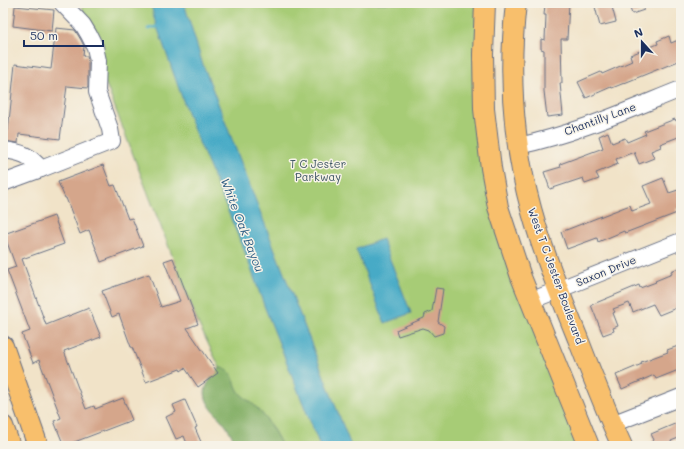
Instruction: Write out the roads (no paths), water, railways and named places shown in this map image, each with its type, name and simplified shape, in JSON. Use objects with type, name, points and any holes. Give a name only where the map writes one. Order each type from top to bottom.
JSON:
[{"type":"main road","points":[[486,3],[483,54],[484,109],[491,168],[498,207],[530,301],[589,446]]},
{"type":"main road","name":"West T C Jester Boulevard","points":[[516,3],[514,22],[513,84],[518,146],[527,193],[539,237],[558,290],[622,446]]},
{"type":"main road","points":[[3,347],[38,446]]},
{"type":"main road","points":[[3,426],[10,446]]},
{"type":"street","points":[[3,182],[41,169],[112,141],[110,129],[97,92],[98,61],[95,47],[83,25],[62,3]]},
{"type":"street","name":"Chantilly Lane","points":[[518,146],[575,130],[681,89]]},
{"type":"street","points":[[3,150],[19,151],[36,163],[41,169]]},
{"type":"street","name":"Saxon Drive","points":[[530,301],[681,241]]},
{"type":"street","points":[[612,424],[681,396]]},
{"type":"water","name":"White Oak Bayou","points":[[151,3],[184,3],[202,62],[351,446],[320,446],[265,308],[245,252],[191,123],[154,18]]},
{"type":"water","points":[[382,239],[411,313],[385,323],[356,249]]},
{"type":"waterway","points":[[148,29],[160,26]]},
{"type":"park label","name":"T C Jester Parkway","points":[[318,170]]}]
